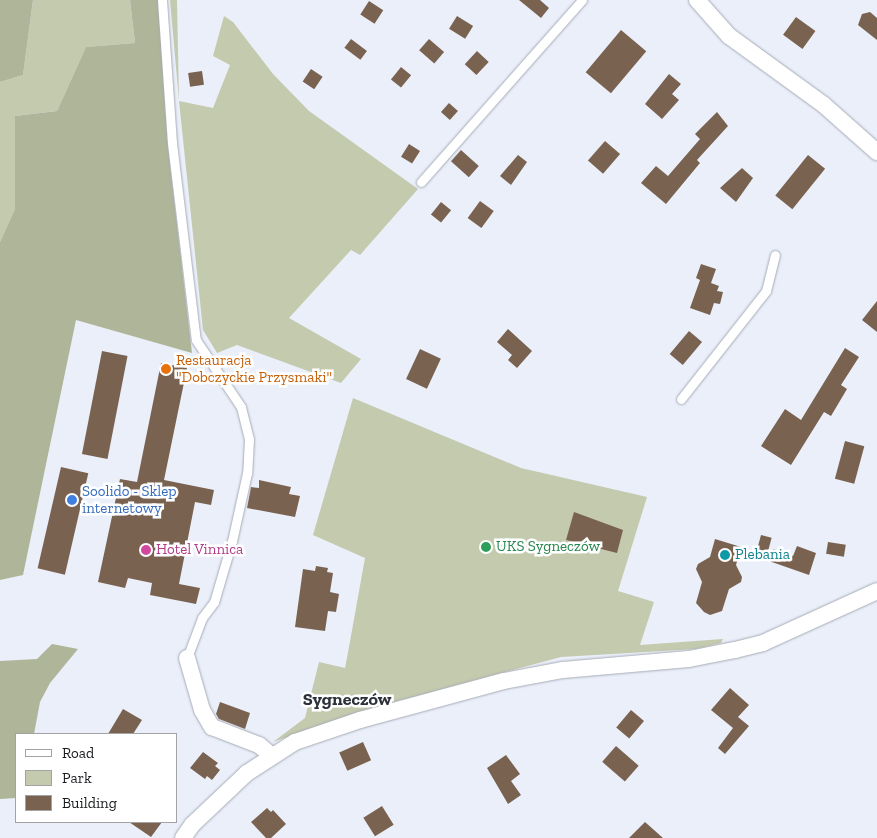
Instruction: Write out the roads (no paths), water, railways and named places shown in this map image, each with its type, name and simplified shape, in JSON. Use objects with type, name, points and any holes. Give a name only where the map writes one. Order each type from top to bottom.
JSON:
[{"type":"street","points":[[697,0],[729,36],[824,105],[877,152]]},
{"type":"street","points":[[183,838],[192,825],[240,779],[271,755],[295,742],[360,720],[504,682],[563,670],[689,659],[750,646],[877,591]]},
{"type":"street","points":[[187,658],[202,710],[212,727],[259,745],[271,755]]},
{"type":"lane","points":[[162,0],[172,143],[196,340],[241,407],[249,439],[247,473],[232,541],[214,602],[202,618],[187,658]]},
{"type":"lane","points":[[421,182],[582,0]]},
{"type":"lane","points":[[681,399],[766,291],[775,255]]},
{"type":"place","name":"Restauracja \"Dobczyckie Przysmaki\"","points":[[166,369]]},
{"type":"place","name":"Soolido - Sklep internetowy","points":[[72,500]]},
{"type":"place","name":"UKS Sygneczów","points":[[486,547]]},
{"type":"place","name":"Hotel Vinnica","points":[[146,550]]},
{"type":"place","name":"Plebania","points":[[725,555]]},
{"type":"district","name":"Sygneczów","points":[[347,699]]}]
